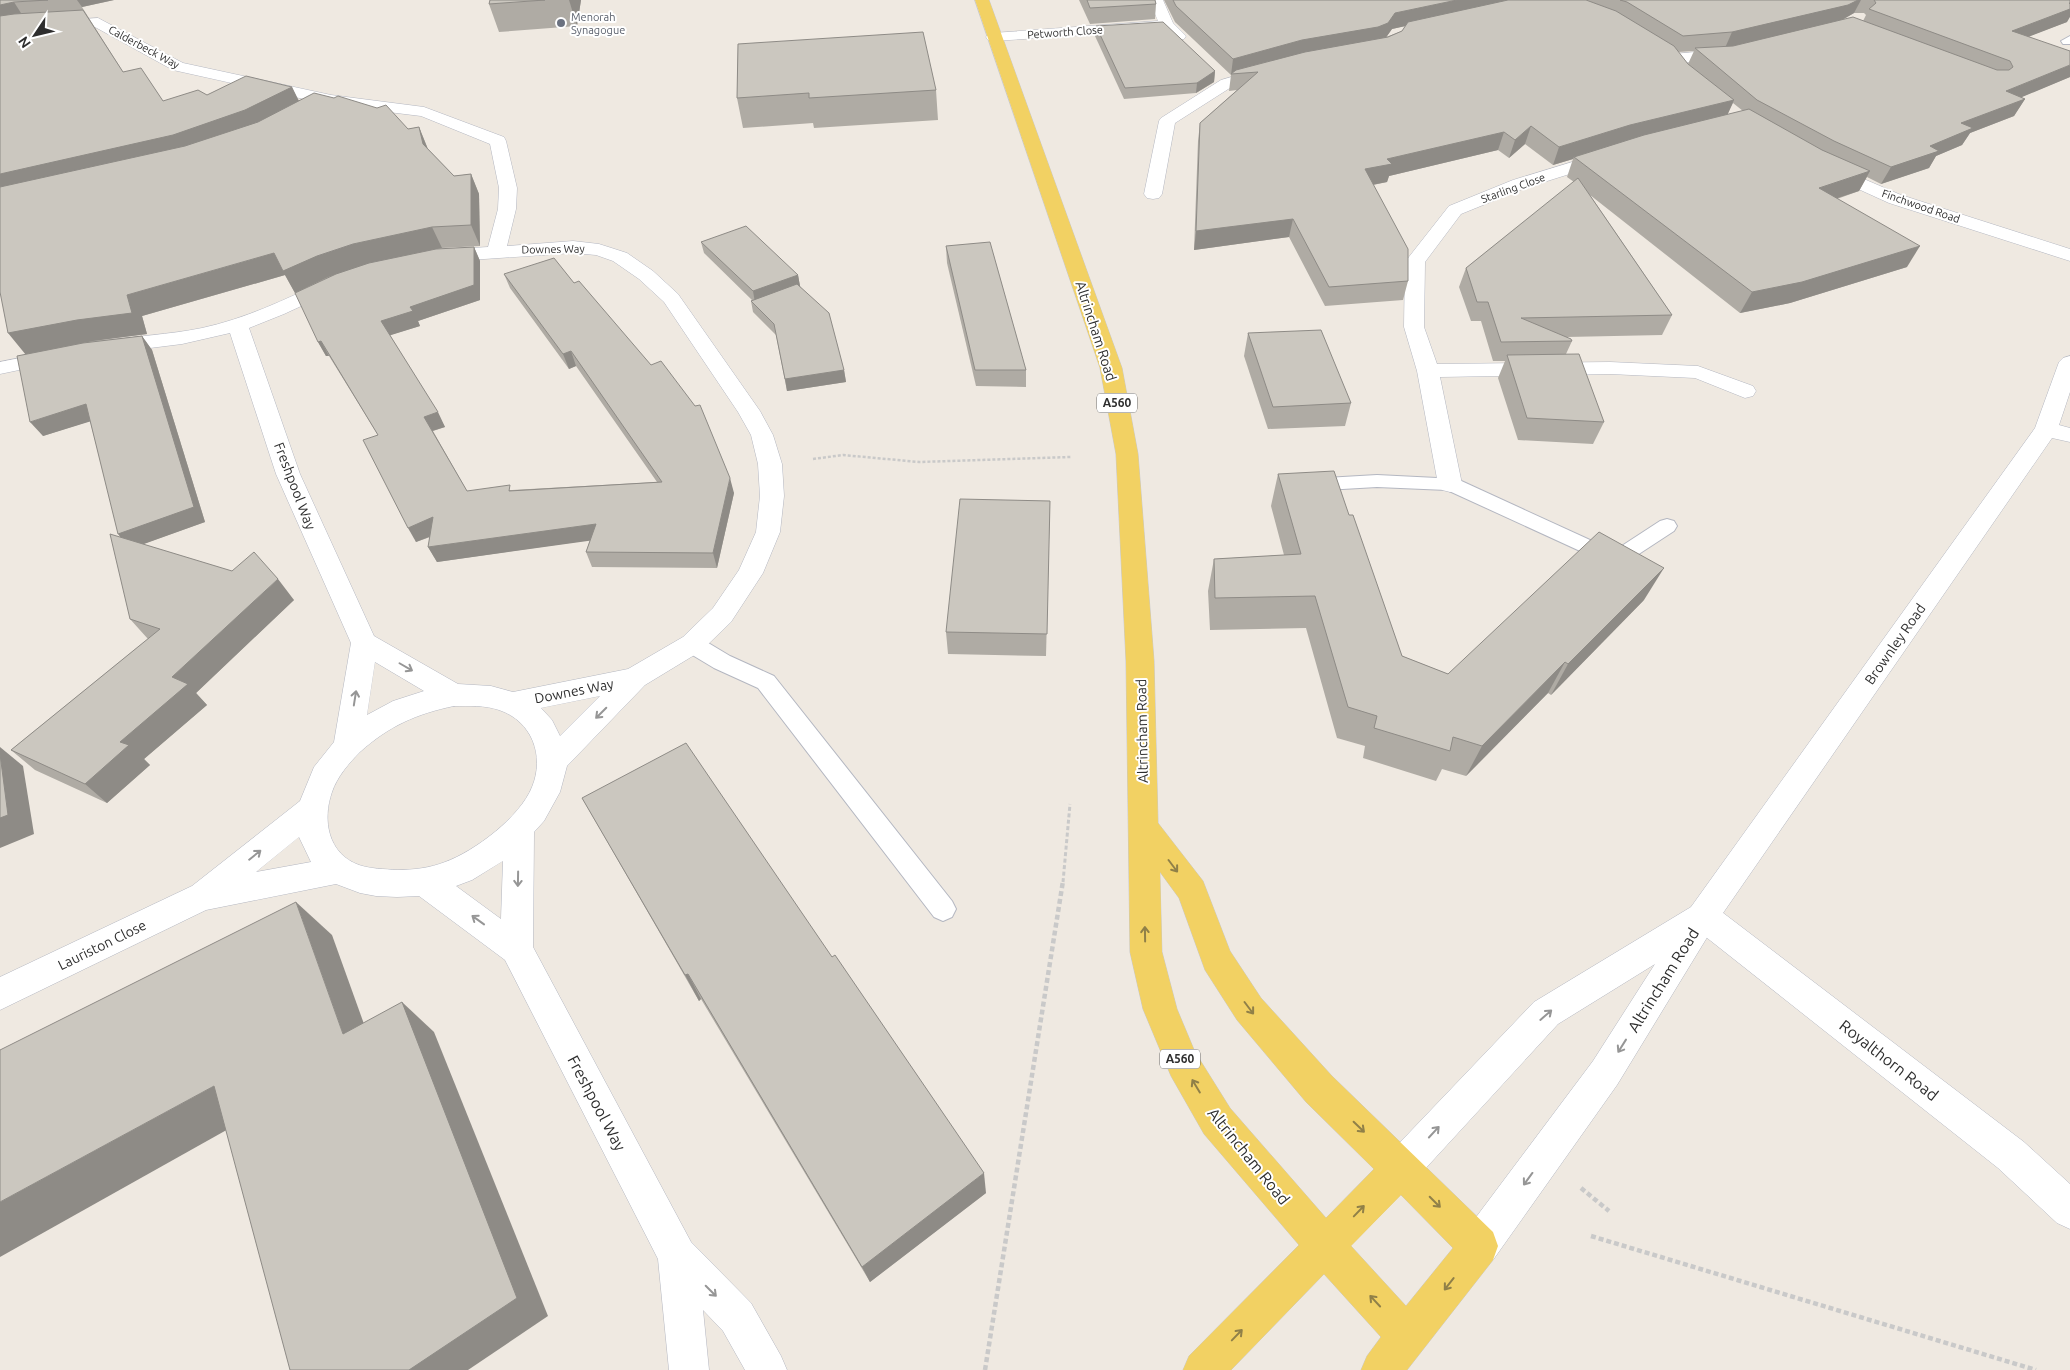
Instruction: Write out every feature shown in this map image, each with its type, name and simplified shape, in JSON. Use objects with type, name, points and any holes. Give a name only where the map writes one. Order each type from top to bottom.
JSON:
[{"type":"main road","name":"Altrincham Road","points":[[982,0],[993,37],[1111,368],[1127,454],[1140,661],[1146,952],[1160,1009],[1183,1064],[1217,1121],[1325,1246],[1408,1336]]},
{"type":"main road","points":[[1144,826],[1192,891],[1217,959],[1249,1009],[1319,1089],[1479,1246]]},
{"type":"main road","name":"Altrincham Road","points":[[1203,1370],[1401,1168]]},
{"type":"main road","name":"Altrincham Road","points":[[1382,1370],[1479,1246]]},
{"type":"street","points":[[1156,0],[1167,25],[1187,44]]},
{"type":"street","name":"Calderbeck Way","points":[[0,32],[26,27],[98,22],[178,67],[331,100],[424,112],[498,141],[508,188],[507,209],[496,251]]},
{"type":"street","name":"Petworth Close","points":[[993,37],[1167,25]]},
{"type":"street","points":[[1657,49],[1673,59],[1688,77]]},
{"type":"street","points":[[1673,59],[1725,56],[1743,51]]},
{"type":"street","points":[[1153,194],[1167,121],[1226,83],[1282,68]]},
{"type":"street","points":[[1213,70],[1226,83]]},
{"type":"street","points":[[305,113],[331,100]]},
{"type":"street","name":"Starling Close","points":[[1450,484],[1428,371],[1414,327],[1415,262],[1455,210],[1520,184],[1620,152]]},
{"type":"street","name":"Finchwood Road","points":[[1818,164],[1896,199],[2070,255]]},
{"type":"street","name":"Downes Way","points":[[423,259],[496,251],[573,246],[599,250],[620,257],[646,275],[671,298],[749,411],[762,436],[770,464],[772,496],[768,532],[750,573],[722,615],[692,644],[635,678],[552,762]]},
{"type":"street","points":[[0,368],[84,351],[184,338],[237,324],[279,310],[345,280]]},
{"type":"street","name":"Freshpool Way","points":[[237,324],[288,474],[364,642]]},
{"type":"street","name":"Brownley Road","points":[[1703,916],[2058,432],[2070,362]]},
{"type":"street","points":[[1428,371],[1610,368],[1698,372],[1745,390]]},
{"type":"street","points":[[348,746],[364,642],[454,695]]},
{"type":"street","name":"Downes Way","points":[[513,703],[635,678]]},
{"type":"street","points":[[454,695],[494,697],[513,703],[534,717],[548,737],[552,762],[548,784],[537,807],[519,830],[493,852],[460,871],[425,882],[392,885],[363,881],[338,870],[322,853],[313,832],[312,809],[318,787],[331,766],[348,746],[371,727],[398,712],[426,701],[454,695]]},
{"type":"street","name":"Lauriston Close","points":[[0,994],[203,896],[312,809]]},
{"type":"street","name":"Freshpool Way","points":[[517,949],[519,830]]},
{"type":"street","name":"Lauriston Close","points":[[203,896],[338,870]]},
{"type":"street","name":"Freshpool Way","points":[[425,882],[517,949],[677,1256],[737,1317],[767,1370]]},
{"type":"street","name":"Altrincham Road","points":[[1401,1168],[1546,1013],[1703,916]]},
{"type":"street","name":"Altrincham Road","points":[[1479,1246],[1605,1073],[1703,916]]},
{"type":"street","name":"Royalthorn Road","points":[[1703,916],[2011,1156],[2070,1210]]},
{"type":"street","name":"Freshpool Way","points":[[677,1256],[690,1370]]},
{"type":"lane","points":[[1290,486],[1377,481],[1450,484],[1615,560],[1668,526]]},
{"type":"lane","points":[[692,644],[722,662],[766,682],[943,909]]},
{"type":"path","points":[[770,464],[843,455],[919,462],[1071,457]]},
{"type":"path","points":[[986,1370],[1063,883],[1070,804]]},
{"type":"path","points":[[1591,1236],[2036,1370]]},
{"type":"building","points":[[0,0],[48,0],[14,2],[0,5]]},
{"type":"building","points":[[490,0],[545,0],[489,4]]},
{"type":"building","points":[[1087,0],[1155,0],[1156,4],[1090,8]]},
{"type":"building","points":[[1173,0],[1457,0],[1395,13],[1388,23],[1378,27],[1302,40],[1233,59],[1176,6]]},
{"type":"building","points":[[1508,0],[1586,0],[1616,11],[1674,46],[1688,64],[1734,100],[1630,125],[1559,147],[1531,126],[1515,140],[1504,132],[1387,159],[1392,164],[1365,169],[1408,249],[1408,281],[1329,287],[1293,219],[1196,231],[1200,123],[1258,72],[1231,74],[1236,70],[1305,52],[1388,37],[1402,31],[1408,22]]},
{"type":"building","points":[[1620,0],[1858,0],[1848,5],[1732,32],[1683,36],[1627,2]]},
{"type":"building","points":[[1874,0],[2070,0],[2070,9],[2012,31],[2070,51],[2070,65],[2006,91],[2025,99],[1961,123],[1973,128],[1930,146],[1939,151],[1891,167],[1834,141],[1757,100],[1695,48],[1733,46],[1853,17],[1997,70],[2009,70],[2013,67],[2010,61],[1869,9],[1876,3]]},
{"type":"building","points":[[83,10],[123,72],[141,68],[163,101],[198,90],[207,95],[246,76],[292,87],[245,110],[173,135],[0,174],[0,16]]},
{"type":"building","points":[[1163,22],[1215,71],[1197,83],[1125,88],[1096,26]]},
{"type":"building","points":[[923,32],[936,90],[809,98],[809,93],[737,98],[738,44]]},
{"type":"building","points":[[314,93],[334,98],[338,96],[377,108],[386,105],[408,129],[419,127],[423,144],[454,176],[471,174],[471,225],[432,227],[353,244],[317,256],[283,271],[274,253],[127,295],[132,313],[77,320],[8,333],[0,292],[0,187],[185,146],[258,122]]},
{"type":"building","points":[[1749,109],[1822,150],[1870,171],[1819,188],[1920,246],[1802,282],[1752,292],[1574,157],[1644,135]]},
{"type":"building","points":[[1578,178],[1672,315],[1521,318],[1572,341],[1501,342],[1488,302],[1477,302],[1466,268]]},
{"type":"building","points":[[746,226],[798,275],[753,291],[701,242]]},
{"type":"building","points":[[990,242],[1026,370],[975,370],[946,246]]},
{"type":"building","points":[[474,247],[474,285],[410,307],[413,311],[381,321],[438,412],[424,417],[467,491],[510,485],[509,491],[662,482],[571,351],[563,354],[504,274],[554,258],[574,283],[579,281],[651,365],[661,361],[695,406],[700,405],[730,478],[713,553],[586,552],[596,524],[428,547],[433,517],[408,528],[363,440],[378,435],[321,341],[318,342],[295,293],[336,274],[369,263],[436,249]]},
{"type":"building","points":[[797,284],[829,313],[844,370],[785,379],[774,324],[751,301]]},
{"type":"building","points":[[1321,330],[1351,403],[1273,407],[1248,333]]},
{"type":"building","points":[[142,336],[194,507],[118,534],[86,404],[30,422],[17,356],[83,343]]},
{"type":"building","points":[[1579,354],[1604,422],[1527,418],[1507,355]]},
{"type":"building","points":[[1334,471],[1349,515],[1353,515],[1402,656],[1448,674],[1599,532],[1664,568],[1568,664],[1565,662],[1482,746],[1453,737],[1450,751],[1374,728],[1377,716],[1348,707],[1315,596],[1215,598],[1214,559],[1301,554],[1278,474]]},
{"type":"building","points":[[960,499],[1050,501],[1047,634],[946,632]]},
{"type":"building","points":[[110,534],[232,571],[254,552],[278,579],[172,677],[188,684],[120,742],[129,745],[85,784],[11,750],[160,629],[130,619]]},
{"type":"building","points":[[686,743],[832,957],[835,955],[984,1173],[862,1267],[688,974],[685,975],[582,798]]},
{"type":"building","points":[[0,754],[8,815],[0,818]]},
{"type":"building","points":[[296,902],[343,1034],[402,1002],[517,1298],[409,1370],[290,1370],[214,1086],[0,1202],[0,1050]]},
{"type":"place","name":"Menorah Synagogue","points":[[561,23]]}]
